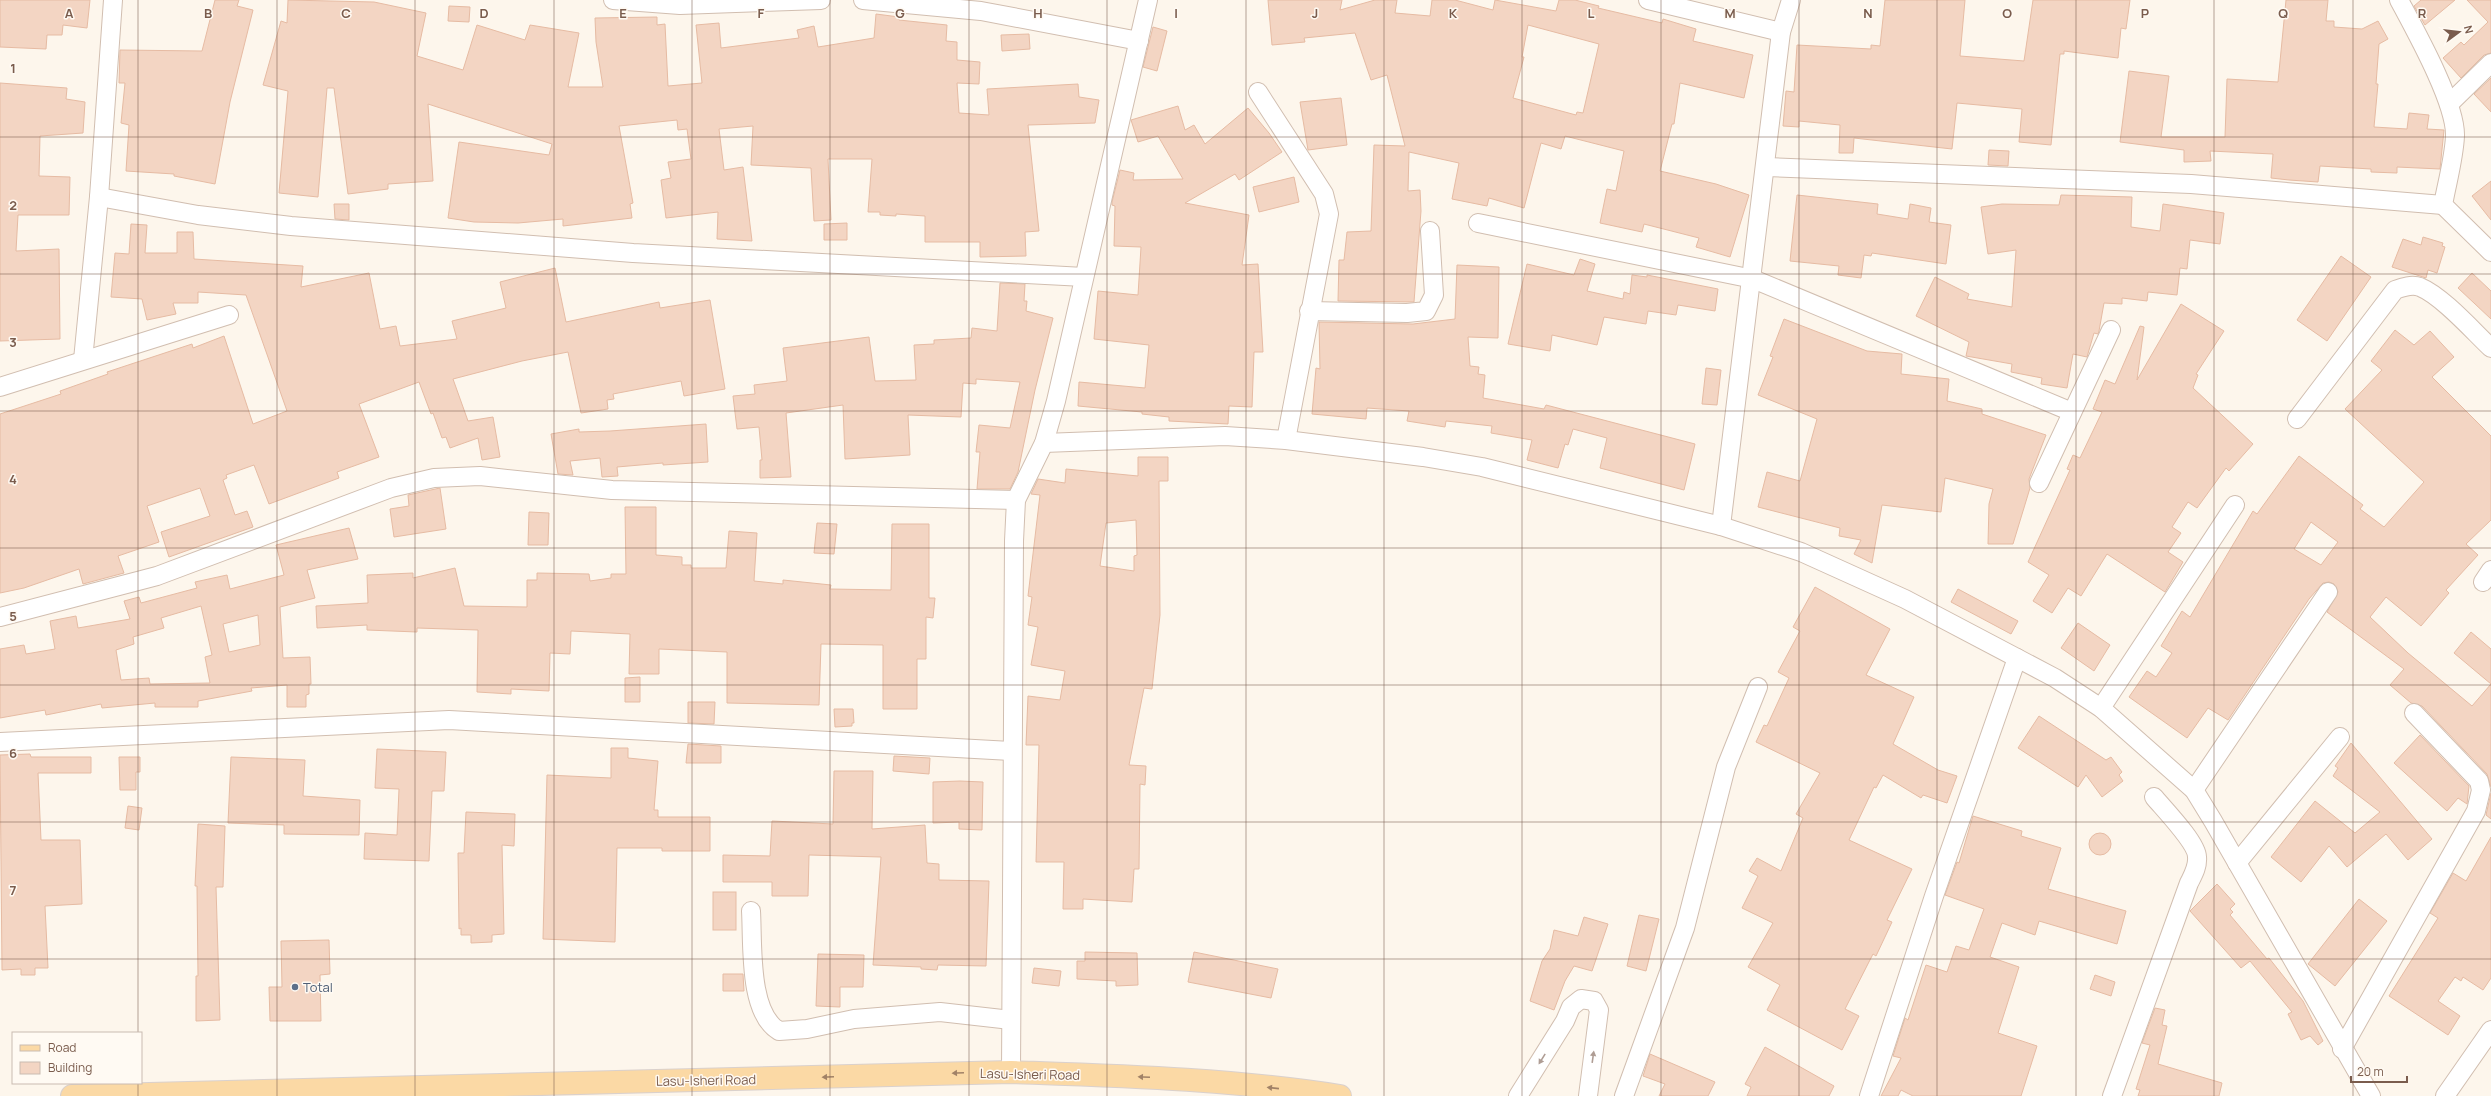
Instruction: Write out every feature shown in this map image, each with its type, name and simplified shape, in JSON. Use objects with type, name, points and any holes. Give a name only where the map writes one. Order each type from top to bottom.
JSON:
[{"type":"main road","name":"Lasu-Isheri Road","points":[[72,1096],[1011,1072],[1160,1078],[1249,1085],[1340,1096]]},
{"type":"street","points":[[82,360],[99,197],[113,0]]},
{"type":"street","points":[[613,0],[680,2],[821,0]]},
{"type":"street","points":[[863,0],[981,11],[1139,41]]},
{"type":"street","points":[[1011,1072],[1012,751],[1014,541],[1016,500],[1044,442],[1148,0]]},
{"type":"street","points":[[1648,0],[1781,32]]},
{"type":"street","points":[[1721,526],[1753,279],[1781,32],[1791,0]]},
{"type":"street","points":[[2399,0],[2417,32],[2449,104],[2455,135],[2443,205]]},
{"type":"street","points":[[2449,104],[2491,63]]},
{"type":"street","points":[[1258,92],[1324,194],[1329,214],[1309,311],[1286,440]]},
{"type":"street","points":[[1766,167],[2191,184],[2443,205],[2491,252]]},
{"type":"street","points":[[99,197],[198,215],[290,226],[633,253],[1084,277]]},
{"type":"street","points":[[1478,222],[1753,279],[2072,412]]},
{"type":"street","points":[[1309,311],[1408,313],[1426,311],[1434,295],[1430,230]]},
{"type":"street","points":[[2298,419],[2395,290],[2408,286],[2419,287],[2443,303],[2491,348]]},
{"type":"street","points":[[0,387],[229,315]]},
{"type":"street","points":[[2039,483],[2111,330]]},
{"type":"street","points":[[1044,442],[1225,436],[1286,440],[1482,466],[1721,526],[1801,552],[1905,599],[2055,678],[2101,708],[2194,790],[2342,1049],[2371,1096]]},
{"type":"street","points":[[0,617],[157,576],[391,488],[434,478],[480,476],[612,490],[1016,500]]},
{"type":"street","points":[[2101,708],[2235,505]]},
{"type":"street","points":[[2194,790],[2328,592]]},
{"type":"street","points":[[1869,1096],[1934,896],[2017,658]]},
{"type":"street","points":[[1624,1096],[1685,928],[1726,767],[1758,687]]},
{"type":"street","points":[[2342,1049],[2476,811],[2481,790],[2479,781],[2414,713]]},
{"type":"street","points":[[0,742],[449,720],[1012,751]]},
{"type":"street","points":[[2237,863],[2340,737]]},
{"type":"street","points":[[2112,1096],[2188,883],[2196,868],[2198,856],[2192,844],[2154,797]]},
{"type":"street","points":[[751,911],[756,989],[766,1021],[779,1031],[806,1029],[854,1019],[940,1012],[1011,1020]]},
{"type":"street","points":[[1518,1096],[1565,1021],[1571,1007],[1580,998],[1594,1000],[1599,1015],[1588,1096]]},
{"type":"street","points":[[2445,1096],[2491,1030]]},
{"type":"building","points":[[0,0],[90,0],[87,28],[63,25],[62,35],[47,35],[46,49],[0,47]]},
{"type":"building","points":[[215,0],[239,0],[237,6],[253,10],[230,102],[215,184],[174,176],[174,174],[126,171],[129,125],[121,123],[125,83],[119,83],[120,50],[202,51]]},
{"type":"building","points":[[288,0],[374,2],[426,13],[417,56],[463,70],[477,25],[525,40],[530,25],[579,33],[568,87],[603,87],[596,42],[595,18],[657,17],[657,25],[665,24],[668,86],[702,83],[696,25],[719,23],[721,48],[799,38],[797,30],[814,26],[818,47],[874,38],[876,14],[899,17],[899,20],[947,25],[946,41],[957,42],[957,60],[980,62],[979,84],[957,83],[959,113],[989,115],[987,89],[1078,84],[1079,97],[1099,100],[1095,123],[1028,125],[1039,231],[1025,232],[1026,256],[980,257],[980,242],[925,242],[925,216],[896,214],[896,216],[880,215],[880,212],[868,212],[872,159],[828,159],[831,220],[814,221],[811,168],[751,165],[753,126],[719,129],[724,170],[743,167],[752,241],[717,239],[718,212],[666,218],[661,180],[671,178],[668,162],[691,159],[687,129],[678,130],[677,120],[619,126],[633,203],[630,204],[632,218],[563,226],[563,219],[518,223],[474,222],[448,218],[459,142],[549,155],[552,144],[428,104],[433,181],[388,184],[388,189],[348,194],[334,88],[327,88],[318,197],[279,193],[288,91],[263,85],[281,21],[287,23]]},
{"type":"building","points":[[1268,0],[1342,0],[1340,10],[1375,0],[1397,0],[1395,13],[1430,16],[1432,0],[1455,0],[1493,10],[1495,0],[1556,11],[1559,0],[1575,0],[1599,6],[1598,8],[1662,23],[1663,19],[1696,29],[1693,41],[1753,55],[1744,98],[1680,83],[1674,124],[1672,124],[1660,171],[1716,184],[1749,195],[1730,257],[1696,247],[1699,238],[1644,224],[1642,232],[1600,223],[1607,189],[1616,191],[1624,151],[1565,136],[1561,149],[1541,143],[1524,208],[1489,198],[1487,206],[1452,199],[1459,163],[1409,152],[1408,191],[1420,190],[1421,211],[1414,302],[1338,301],[1339,260],[1344,260],[1347,232],[1371,231],[1374,145],[1405,146],[1387,75],[1371,80],[1355,33],[1304,38],[1305,42],[1272,45]],"holes":[[[1528,25],[1599,44],[1583,113],[1577,112],[1576,115],[1513,98],[1524,57],[1522,57]]]},
{"type":"building","points":[[1885,0],[1965,0],[1960,56],[2024,61],[2033,0],[2130,0],[2126,29],[2121,28],[2118,58],[2064,51],[2064,54],[2060,54],[2051,145],[2019,142],[2022,109],[1957,103],[1952,149],[1854,138],[1853,153],[1839,153],[1840,125],[1799,121],[1799,127],[1783,126],[1786,91],[1794,92],[1797,45],[1871,49],[1871,45],[1880,46]]},
{"type":"building","points":[[2286,0],[2328,0],[2326,21],[2334,21],[2334,27],[2362,29],[2378,21],[2388,39],[2379,44],[2376,84],[2378,84],[2374,127],[2407,129],[2409,113],[2429,115],[2427,129],[2444,130],[2440,169],[2397,167],[2397,173],[2371,172],[2371,169],[2320,166],[2318,182],[2289,180],[2271,178],[2273,154],[2210,151],[2211,161],[2184,162],[2184,150],[2120,142],[2129,71],[2169,76],[2161,137],[2225,137],[2227,79],[2278,82]]},
{"type":"building","points":[[2421,0],[2455,0],[2425,25],[2414,6]]},
{"type":"building","points":[[2467,0],[2491,0],[2491,53],[2484,55],[2461,78],[2443,58],[2461,42],[2464,45],[2488,22]]},
{"type":"building","points":[[449,6],[470,7],[469,22],[448,21]]},
{"type":"building","points":[[1153,27],[1167,31],[1157,71],[1143,67]]},
{"type":"building","points":[[1029,34],[1030,49],[1002,51],[1001,35]]},
{"type":"building","points":[[2491,78],[2491,112],[2474,94]]},
{"type":"building","points":[[0,83],[67,88],[66,99],[85,102],[83,133],[40,136],[39,176],[70,177],[69,215],[18,215],[16,251],[59,249],[60,339],[0,341]]},
{"type":"building","points":[[1341,98],[1347,145],[1308,150],[1300,102]]},
{"type":"building","points":[[1178,106],[1185,130],[1194,125],[1205,144],[1248,108],[1269,133],[1282,152],[1239,180],[1235,174],[1185,203],[1249,215],[1242,265],[1258,264],[1263,352],[1254,352],[1252,407],[1229,406],[1228,424],[1169,421],[1169,417],[1142,414],[1142,412],[1078,406],[1079,382],[1145,388],[1149,345],[1094,339],[1098,291],[1138,295],[1141,247],[1114,246],[1115,206],[1112,205],[1112,202],[1120,170],[1134,173],[1133,180],[1183,179],[1158,136],[1138,142],[1131,120]]},
{"type":"building","points":[[1989,150],[2009,151],[2008,166],[1988,165]]},
{"type":"building","points":[[1294,177],[1299,202],[1259,212],[1253,187]]},
{"type":"building","points":[[2491,181],[2491,220],[2472,196]]},
{"type":"building","points":[[1797,195],[1878,204],[1877,214],[1908,219],[1910,204],[1931,208],[1929,222],[1951,225],[1946,264],[1872,253],[1871,256],[1864,255],[1861,278],[1838,275],[1839,266],[1790,261]]},
{"type":"building","points":[[2061,195],[2132,197],[2131,227],[2160,231],[2163,204],[2224,213],[2220,244],[2190,240],[2187,269],[2180,268],[2177,295],[2148,292],[2147,301],[2122,298],[2122,304],[2104,303],[2099,331],[2098,334],[2094,333],[2087,357],[2073,354],[2067,388],[2041,384],[2042,378],[2011,372],[2012,364],[1966,356],[1969,342],[1916,316],[1935,277],[1969,294],[1967,299],[2012,307],[2016,250],[1988,254],[1981,207],[2002,204],[2059,205]]},
{"type":"building","points":[[334,204],[349,204],[349,220],[335,219]]},
{"type":"building","points":[[847,223],[847,240],[824,240],[824,224]]},
{"type":"building","points":[[131,224],[147,225],[145,253],[177,253],[177,232],[193,232],[194,259],[303,266],[301,287],[369,273],[380,329],[396,326],[400,346],[457,339],[452,321],[506,308],[500,282],[555,268],[566,322],[659,302],[660,308],[710,300],[725,389],[684,396],[681,381],[613,394],[614,399],[607,400],[608,409],[581,413],[568,352],[522,361],[453,379],[468,421],[493,417],[500,457],[482,460],[478,438],[450,448],[446,437],[442,438],[419,382],[359,404],[379,457],[337,472],[339,478],[269,504],[254,465],[226,475],[227,478],[223,480],[235,515],[247,511],[253,527],[169,557],[161,532],[210,516],[200,488],[147,506],[159,542],[118,556],[124,573],[83,584],[79,569],[24,588],[0,593],[0,414],[61,394],[60,391],[108,374],[107,372],[192,344],[193,348],[224,336],[253,424],[287,411],[246,295],[198,292],[198,303],[173,303],[176,314],[147,320],[142,299],[111,297],[115,253],[129,254]]},
{"type":"building","points":[[2423,237],[2443,243],[2442,246],[2445,247],[2437,273],[2428,270],[2426,278],[2392,267],[2403,239],[2421,245]]},
{"type":"building","points":[[2341,256],[2371,277],[2327,341],[2297,320]]},
{"type":"building","points":[[1580,259],[1595,264],[1587,291],[1623,299],[1624,292],[1630,294],[1632,275],[1647,277],[1647,275],[1718,289],[1715,311],[1678,305],[1676,315],[1648,311],[1646,324],[1604,317],[1597,345],[1552,335],[1550,351],[1508,344],[1527,264],[1574,275]]},
{"type":"building","points":[[1457,265],[1499,267],[1498,338],[1468,337],[1470,366],[1479,367],[1478,374],[1485,375],[1483,398],[1544,409],[1546,405],[1695,444],[1684,490],[1600,468],[1607,438],[1573,429],[1568,445],[1565,444],[1558,468],[1527,460],[1532,440],[1491,433],[1492,426],[1446,421],[1445,427],[1407,421],[1409,411],[1367,408],[1366,419],[1312,414],[1316,368],[1320,369],[1319,322],[1413,324],[1455,319]]},
{"type":"building","points":[[2472,273],[2491,291],[2491,319],[2458,288]]},
{"type":"building","points":[[1000,283],[1025,284],[1024,301],[1027,301],[1026,311],[1053,318],[1035,390],[1018,472],[1010,489],[977,489],[980,452],[976,452],[979,425],[1010,428],[1020,382],[976,379],[976,384],[963,383],[961,417],[908,415],[910,455],[845,459],[843,405],[786,413],[791,477],[760,478],[760,460],[762,460],[759,427],[737,429],[733,396],[755,394],[754,385],[787,381],[783,348],[869,337],[875,381],[916,380],[914,345],[934,344],[934,340],[971,338],[972,328],[997,331]]},
{"type":"building","points":[[2181,304],[2224,331],[2196,374],[2198,375],[2193,388],[2253,444],[2229,471],[2226,468],[2197,508],[2188,502],[2172,527],[2181,533],[2168,552],[2183,562],[2165,592],[2107,554],[2081,596],[2068,588],[2052,613],[2033,601],[2049,575],[2028,562],[2070,470],[2067,469],[2073,455],[2080,458],[2102,412],[2093,409],[2105,380],[2115,384],[2140,326],[2144,327],[2137,380]]},
{"type":"building","points":[[1784,319],[1867,351],[1902,354],[1901,374],[1949,379],[1947,401],[1982,409],[1982,414],[2046,435],[2029,479],[2030,488],[2013,544],[1988,544],[1989,504],[1993,489],[1945,478],[1941,512],[1882,505],[1872,563],[1854,554],[1861,540],[1839,536],[1840,528],[1758,507],[1767,472],[1800,481],[1817,419],[1758,395],[1773,357],[1770,356]]},
{"type":"building","points":[[2395,330],[2414,345],[2430,331],[2454,357],[2432,377],[2491,436],[2491,520],[2466,544],[2478,555],[2446,590],[2449,593],[2421,626],[2386,597],[2370,617],[2408,653],[2472,706],[2491,684],[2491,787],[2487,774],[2422,706],[2411,703],[2390,685],[2404,669],[2327,612],[2338,592],[2334,584],[2329,582],[2323,583],[2309,599],[2228,720],[2208,708],[2187,738],[2129,697],[2147,671],[2156,677],[2172,653],[2161,646],[2182,611],[2190,617],[2253,511],[2257,514],[2299,456],[2363,505],[2360,509],[2384,527],[2424,482],[2345,409],[2382,370],[2371,361]],"holes":[[[2311,522],[2338,542],[2321,565],[2294,549]]]},
{"type":"building","points":[[1706,368],[1721,370],[1717,405],[1702,404]]},
{"type":"building","points":[[706,424],[708,462],[663,465],[663,463],[617,467],[618,476],[602,477],[600,458],[570,461],[573,475],[558,474],[551,434],[579,429],[579,432],[610,431]]},
{"type":"building","points":[[1138,457],[1168,457],[1168,481],[1159,481],[1160,615],[1152,689],[1144,688],[1129,765],[1146,766],[1145,785],[1140,784],[1139,869],[1134,869],[1132,902],[1083,899],[1083,909],[1063,909],[1064,862],[1036,862],[1039,745],[1026,745],[1028,696],[1060,700],[1065,671],[1031,665],[1038,627],[1028,625],[1032,597],[1028,596],[1040,495],[1031,494],[1038,479],[1065,483],[1066,469],[1138,476]],"holes":[[[1136,520],[1137,555],[1134,556],[1134,571],[1100,566],[1106,523]]]},
{"type":"building","points":[[440,488],[446,529],[394,537],[390,509],[409,506],[408,495]]},
{"type":"building","points":[[625,507],[656,507],[656,555],[682,557],[682,565],[691,565],[691,568],[726,568],[729,531],[757,533],[754,581],[783,584],[783,580],[831,585],[830,589],[891,590],[892,524],[929,524],[929,598],[935,598],[933,618],[926,617],[926,659],[917,659],[917,709],[883,709],[883,645],[821,644],[819,705],[727,703],[727,652],[659,649],[659,674],[629,674],[630,634],[571,631],[570,654],[550,653],[549,691],[511,689],[511,694],[477,692],[478,630],[417,628],[417,632],[367,630],[367,625],[317,628],[316,606],[368,603],[367,575],[413,573],[413,578],[455,568],[464,606],[527,607],[527,580],[537,580],[537,573],[589,574],[590,581],[611,578],[611,574],[626,574]]},
{"type":"building","points":[[529,512],[549,513],[548,545],[528,545]]},
{"type":"building","points":[[817,523],[837,524],[834,554],[814,553]]},
{"type":"building","points":[[349,528],[358,559],[307,570],[315,598],[280,607],[283,658],[310,657],[311,684],[309,684],[309,694],[306,695],[306,707],[287,707],[287,685],[251,688],[252,691],[198,701],[198,707],[155,707],[155,703],[102,708],[101,704],[46,715],[45,710],[0,718],[0,649],[24,645],[26,654],[55,649],[50,621],[76,616],[78,628],[130,619],[124,601],[139,597],[141,603],[197,588],[195,582],[227,575],[230,589],[284,575],[276,545]],"holes":[[[201,606],[212,655],[205,657],[210,683],[150,684],[149,678],[121,680],[116,650],[134,644],[133,637],[164,628],[161,618]],[[258,615],[260,645],[229,652],[223,624]]]},
{"type":"building","points":[[1815,587],[1890,629],[1866,675],[1914,697],[1893,744],[1938,770],[1957,776],[1947,803],[1923,795],[1921,798],[1883,775],[1876,788],[1874,787],[1849,840],[1912,869],[1887,920],[1892,922],[1876,956],[1873,954],[1845,1009],[1859,1016],[1842,1050],[1767,1010],[1780,985],[1748,967],[1773,923],[1742,908],[1758,876],[1749,871],[1757,858],[1781,871],[1803,818],[1796,814],[1820,773],[1756,742],[1764,725],[1767,726],[1789,678],[1778,672],[1800,631],[1793,627]]},
{"type":"building","points":[[1958,589],[2018,621],[2011,634],[1951,602]]},
{"type":"building","points":[[2078,623],[2110,645],[2094,671],[2061,648]]},
{"type":"building","points":[[2471,632],[2491,649],[2491,684],[2454,653]]},
{"type":"building","points":[[640,677],[640,702],[625,702],[625,678]]},
{"type":"building","points":[[688,702],[715,702],[714,724],[688,723]]},
{"type":"building","points":[[834,709],[853,709],[854,723],[852,723],[852,726],[835,727]]},
{"type":"building","points":[[2039,716],[2106,760],[2111,757],[2122,772],[2119,775],[2123,781],[2102,797],[2086,775],[2078,787],[2018,748]]},
{"type":"building","points":[[2420,735],[2469,786],[2467,804],[2458,798],[2447,811],[2394,763]]},
{"type":"building","points":[[2351,743],[2432,839],[2408,860],[2386,834],[2347,867],[2329,846],[2301,882],[2271,857],[2315,801],[2355,833],[2380,812],[2333,776],[2338,768],[2335,766]]},
{"type":"building","points":[[688,744],[721,746],[721,763],[686,763]]},
{"type":"building","points":[[611,748],[628,748],[628,758],[658,761],[654,810],[658,810],[658,817],[710,817],[710,851],[662,851],[662,848],[617,848],[615,942],[543,939],[547,775],[611,778]]},
{"type":"building","points":[[377,749],[446,752],[444,791],[432,791],[429,861],[364,859],[365,833],[397,835],[399,789],[375,788]]},
{"type":"building","points":[[30,754],[31,757],[91,757],[91,773],[38,773],[41,840],[80,840],[82,904],[45,906],[48,968],[35,968],[35,975],[21,975],[21,969],[2,970],[0,755]]},
{"type":"building","points":[[894,756],[930,758],[929,774],[893,771]]},
{"type":"building","points":[[119,757],[140,757],[140,772],[136,772],[136,790],[120,790]]},
{"type":"building","points":[[231,757],[305,760],[303,796],[360,800],[359,835],[284,834],[284,825],[228,823]]},
{"type":"building","points":[[834,771],[873,771],[872,829],[925,825],[927,863],[939,864],[939,880],[989,881],[986,966],[938,965],[937,970],[921,969],[921,967],[873,965],[881,857],[809,855],[808,896],[772,896],[772,882],[723,882],[723,855],[770,856],[772,821],[833,824]]},
{"type":"building","points":[[933,782],[983,782],[982,830],[959,829],[959,822],[933,823]]},
{"type":"building","points":[[2491,793],[2491,819],[2486,815]]},
{"type":"building","points":[[128,806],[142,808],[139,830],[125,828]]},
{"type":"building","points":[[466,812],[515,814],[514,846],[502,845],[504,934],[492,935],[492,942],[471,943],[471,935],[461,935],[461,928],[459,929],[458,853],[464,853]]},
{"type":"building","points":[[1973,816],[2022,831],[2021,836],[2061,848],[2048,889],[2126,911],[2117,944],[2039,921],[2035,935],[2002,923],[1990,957],[2019,967],[1998,1033],[2037,1046],[2021,1096],[1913,1096],[1901,1090],[1898,1096],[1881,1096],[1901,1058],[1893,1056],[1905,1018],[1908,1020],[1926,965],[1947,972],[1956,946],[1969,950],[1984,909],[1945,895],[1957,862],[1959,863]]},
{"type":"building","points":[[198,824],[225,826],[223,887],[216,887],[220,1020],[196,1021],[196,976],[198,976],[197,886],[195,886]]},
{"type":"building","points":[[2100,833],[2108,836],[2111,844],[2108,852],[2100,855],[2092,852],[2089,844],[2092,836]]},
{"type":"building","points":[[2491,837],[2491,978],[2483,990],[2463,977],[2461,981],[2455,977],[2438,1001],[2460,1016],[2448,1035],[2389,996],[2438,918],[2430,913],[2453,873],[2466,881]]},
{"type":"building","points":[[2217,884],[2235,904],[2230,909],[2233,912],[2230,915],[2267,959],[2269,958],[2303,1001],[2323,1041],[2318,1045],[2310,1036],[2301,1040],[2288,1014],[2292,1012],[2250,961],[2241,968],[2190,911]]},
{"type":"building","points":[[713,892],[736,892],[736,930],[713,930]]},
{"type":"building","points":[[2359,899],[2387,921],[2335,986],[2308,964]]},
{"type":"building","points":[[1639,915],[1659,919],[1646,971],[1627,966]]},
{"type":"building","points":[[1584,917],[1608,924],[1592,971],[1574,966],[1565,981],[1554,1010],[1530,1001],[1542,961],[1550,949],[1554,930],[1578,936]]},
{"type":"building","points":[[329,940],[330,974],[320,975],[321,1021],[270,1021],[269,987],[282,987],[281,941]]},
{"type":"building","points":[[1085,952],[1137,953],[1138,985],[1116,986],[1116,981],[1077,979],[1077,961],[1085,961]]},
{"type":"building","points":[[1194,952],[1278,969],[1271,998],[1188,982]]},
{"type":"building","points":[[818,954],[864,955],[863,987],[840,987],[840,1007],[816,1006]]},
{"type":"building","points":[[1034,968],[1061,971],[1059,986],[1032,983]]},
{"type":"building","points":[[723,974],[743,974],[744,991],[723,991]]},
{"type":"building","points":[[2095,975],[2115,982],[2111,996],[2090,989]]},
{"type":"building","points":[[2155,1008],[2165,1010],[2162,1025],[2167,1026],[2158,1064],[2222,1083],[2219,1096],[2138,1096],[2140,1090],[2136,1089],[2150,1045],[2142,1043]]},
{"type":"building","points":[[1765,1047],[1834,1086],[1829,1096],[1747,1096],[1751,1087],[1745,1084]]},
{"type":"building","points":[[1650,1054],[1715,1082],[1708,1096],[1659,1096],[1665,1084],[1643,1076]]},
{"type":"place","name":"Total","points":[[295,987]]}]
